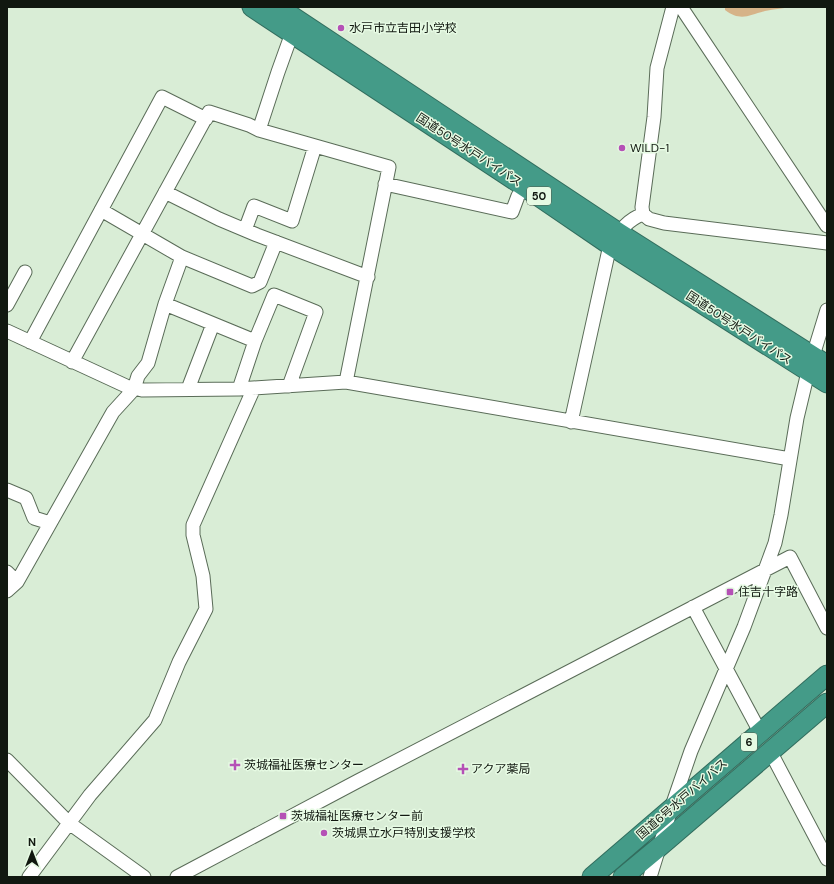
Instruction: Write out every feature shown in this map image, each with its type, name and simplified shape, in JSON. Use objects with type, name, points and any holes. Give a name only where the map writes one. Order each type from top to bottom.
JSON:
[{"type":"highway","name":"国道50号水戸バイパス","points":[[252,7],[296,27],[615,239],[816,365],[827,383]]},
{"type":"highway","name":"国道50号水戸バイパス","points":[[278,7],[296,27],[525,187],[615,239]]},
{"type":"highway","name":"国道6号水戸バイパス","points":[[592,877],[827,675]]},
{"type":"highway","name":"国道6号水戸バイパス","points":[[623,877],[827,703]]},
{"type":"street","points":[[673,7],[657,68],[654,117],[642,208],[643,214],[649,218],[664,223],[827,242]]},
{"type":"street","points":[[681,7],[827,226]]},
{"type":"street","points":[[259,130],[296,27]]},
{"type":"street","points":[[30,342],[162,97],[206,119]]},
{"type":"street","points":[[72,362],[209,112],[249,125],[259,130],[389,167],[346,382]]},
{"type":"street","points":[[245,230],[254,206],[292,221],[316,146]]},
{"type":"street","points":[[385,184],[512,212],[518,196],[525,187]]},
{"type":"street","points":[[165,192],[219,219],[245,230],[368,277]]},
{"type":"street","points":[[101,210],[182,257],[252,286],[260,282],[276,242]]},
{"type":"street","points":[[570,422],[615,239],[633,218],[643,214]]},
{"type":"street","points":[[7,591],[17,582],[113,412],[134,389],[138,376],[148,363],[182,257]]},
{"type":"street","points":[[9,299],[25,272]]},
{"type":"street","points":[[239,389],[254,341],[274,295],[316,312],[289,386]]},
{"type":"street","points":[[166,304],[254,341]]},
{"type":"street","points":[[650,877],[658,848],[691,751],[744,627],[775,543],[779,527],[796,418],[816,365],[827,310]]},
{"type":"street","points":[[188,389],[212,324]]},
{"type":"street","points":[[7,331],[134,389],[239,389],[346,382],[790,459]]},
{"type":"street","points":[[29,877],[90,795],[155,720],[179,662],[206,609],[203,576],[193,535],[193,525],[254,388]]},
{"type":"street","points":[[7,490],[26,498],[34,518],[50,523]]},
{"type":"street","points":[[177,877],[766,568],[790,557],[827,628]]},
{"type":"street","points":[[7,572],[17,582]]},
{"type":"street","points":[[693,607],[760,732]]},
{"type":"street","points":[[770,751],[827,859]]},
{"type":"street","points":[[7,760],[69,824],[144,877]]},
{"type":"shaded area","points":[[725,7],[793,7],[768,10],[750,16],[740,17],[725,10]]},
{"type":"place","name":"水戸市立吉田小学校","points":[[341,28]]},
{"type":"place","name":"WILD-1","points":[[622,148]]},
{"type":"place","name":"住吉十字路","points":[[730,592]]},
{"type":"place","name":"茨城福祉医療センター","points":[[235,765]]},
{"type":"place","name":"アクア薬局","points":[[463,769]]},
{"type":"place","name":"茨城福祉医療センター前","points":[[283,816]]},
{"type":"place","name":"茨城県立水戸特別支援学校","points":[[324,833]]}]
